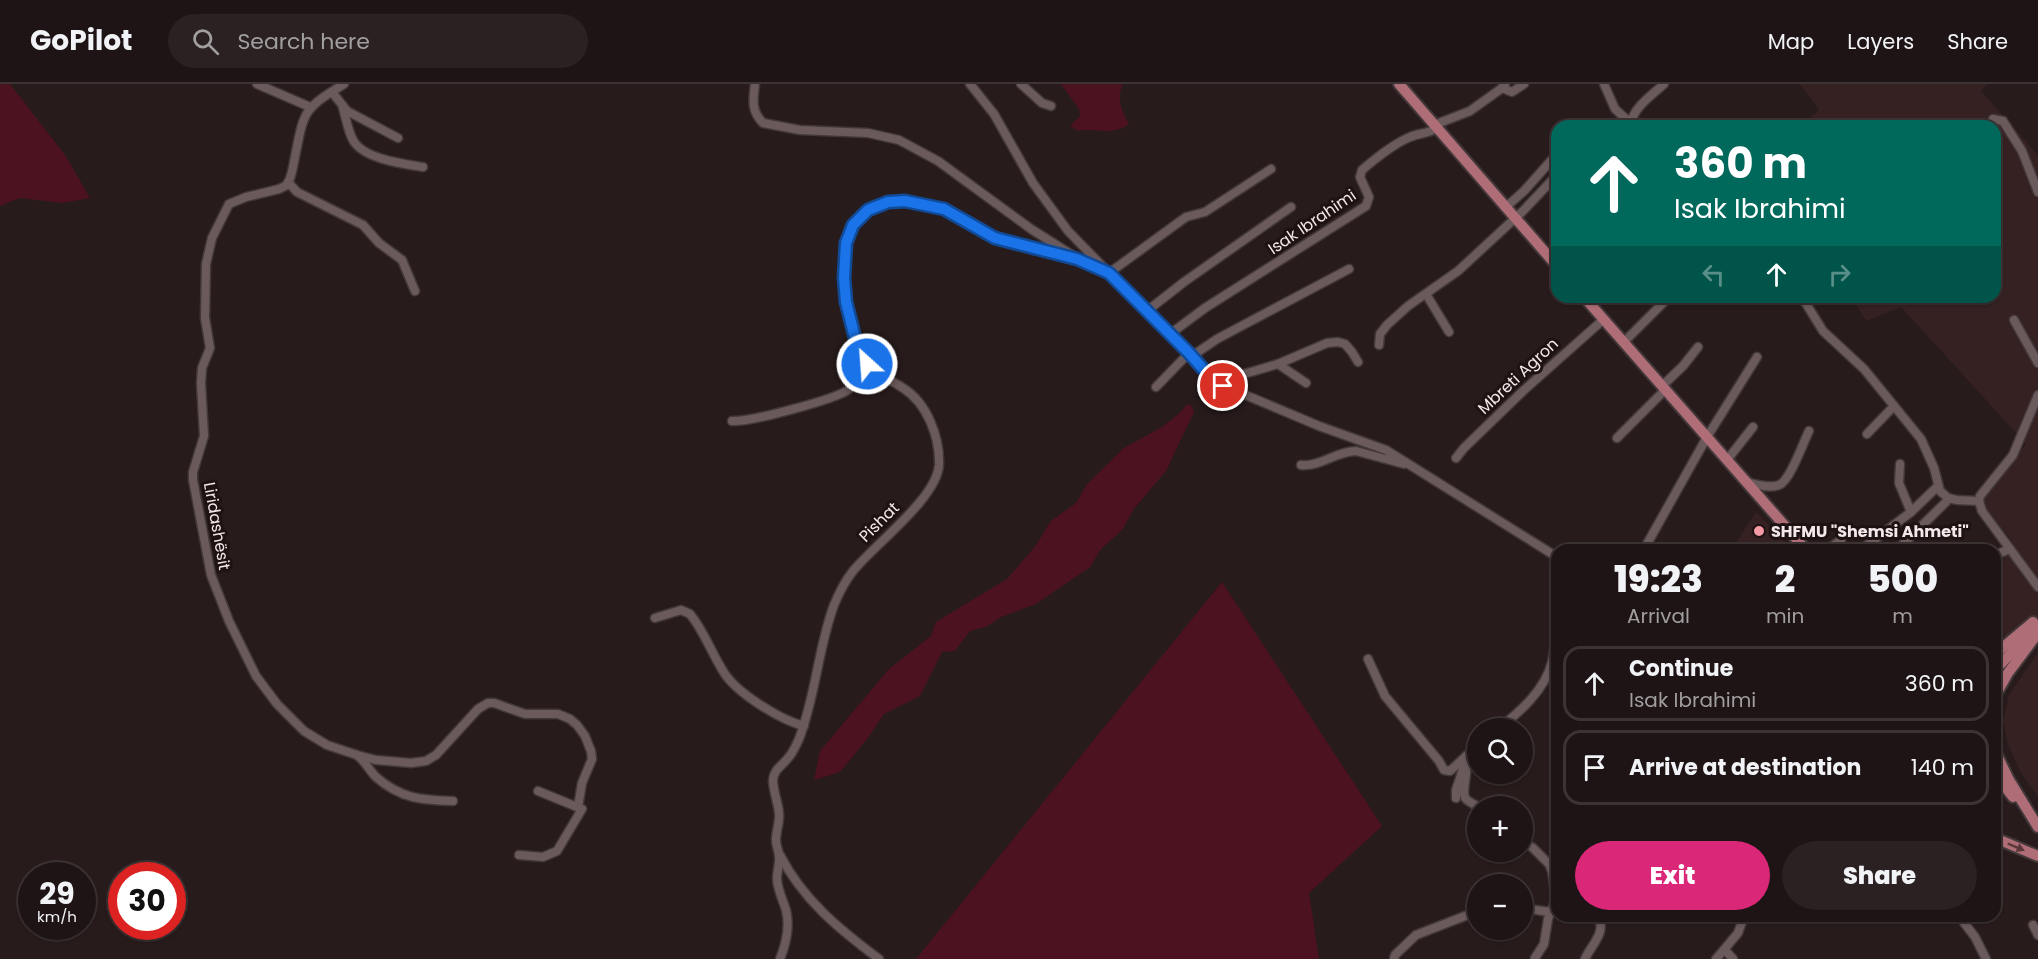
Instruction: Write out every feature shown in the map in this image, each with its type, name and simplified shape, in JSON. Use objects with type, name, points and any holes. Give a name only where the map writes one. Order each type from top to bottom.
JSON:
[{"type":"main road","points":[[1398,84],[1551,259]]},
{"type":"main road","points":[[1589,303],[1801,544]]},
{"type":"main road","points":[[2001,649],[2038,618]]},
{"type":"main road","points":[[2001,664],[2038,625]]},
{"type":"main road","points":[[2001,685],[2038,633]]},
{"type":"main road","points":[[2001,763],[2038,829]]},
{"type":"main road","points":[[2001,782],[2038,829]]},
{"type":"main road","points":[[2001,841],[2038,856]]},
{"type":"street","points":[[257,84],[310,107]]},
{"type":"street","points":[[344,84],[310,107],[301,127],[288,182],[297,192],[363,225],[379,243],[402,260],[415,291]]},
{"type":"street","points":[[755,84],[754,112],[767,126],[868,133],[899,140],[938,161],[1031,229],[1077,259]]},
{"type":"street","points":[[970,84],[994,114],[1033,183],[1050,208],[1078,242],[1217,383],[1319,426],[1386,450],[1551,553]]},
{"type":"street","points":[[1021,84],[1042,103],[1051,106]]},
{"type":"street","points":[[1436,127],[1470,111],[1503,86],[1512,92],[1524,84]]},
{"type":"street","points":[[1604,84],[1615,109],[1627,120]]},
{"type":"street","points":[[1633,120],[1640,107],[1664,84]]},
{"type":"street","points":[[332,92],[343,108],[351,135],[357,146],[374,156],[423,167]]},
{"type":"street","points":[[343,108],[398,138]]},
{"type":"street","points":[[1993,119],[1998,120]]},
{"type":"street","points":[[2001,121],[2022,151],[2038,192]]},
{"type":"street","name":"Isak Ibrahimi","points":[[1170,334],[1205,308],[1366,206],[1369,197],[1360,177],[1362,170],[1401,141],[1431,132],[1436,127]]},
{"type":"street","points":[[1506,207],[1551,160]]},
{"type":"street","points":[[1109,273],[1186,217],[1205,212],[1271,169]]},
{"type":"street","points":[[1379,345],[1378,341],[1383,329],[1408,306],[1458,271],[1551,181]]},
{"type":"street","name":"Liridashësit","points":[[288,182],[283,187],[246,196],[229,204],[212,238],[206,264],[205,318],[210,342],[201,373],[204,436],[193,472],[194,492],[211,575],[229,621],[256,676],[277,704],[312,737],[327,745],[376,760],[404,763],[426,761],[436,755],[478,709],[491,702],[525,714],[558,714],[577,725],[591,751],[592,759],[582,783],[578,807]]},
{"type":"street","points":[[732,421],[753,419],[842,393],[856,382],[867,364],[861,355],[852,330],[846,302],[845,253],[850,232],[861,215],[868,210],[896,201],[928,205],[959,217],[995,238],[1077,259],[1109,273]]},
{"type":"street","name":"Isak Ibrahimi","points":[[1147,311],[1290,207]]},
{"type":"street","points":[[1156,387],[1190,354],[1349,269]]},
{"type":"street","points":[[1426,294],[1449,332]]},
{"type":"street","points":[[1624,342],[1660,303]]},
{"type":"street","points":[[1806,303],[1823,331],[1864,369],[1921,439],[1934,468],[1937,487],[1948,498],[1979,501]]},
{"type":"street","name":"Mbreti Agron","points":[[1456,458],[1515,398],[1604,319]]},
{"type":"street","points":[[2014,320],[2038,363]]},
{"type":"street","points":[[1229,388],[1244,374],[1278,364],[1323,345],[1338,342],[1350,348],[1358,362]]},
{"type":"street","points":[[1617,438],[1664,388],[1698,346]]},
{"type":"street","points":[[1647,544],[1707,437],[1757,357]]},
{"type":"street","name":"Pishat","points":[[780,959],[786,941],[787,921],[776,880],[780,855],[776,841],[780,814],[774,776],[794,750],[804,726],[824,638],[839,592],[851,573],[928,493],[937,477],[939,460],[934,435],[922,405],[909,392],[867,364]]},
{"type":"street","points":[[1278,364],[1306,383]]},
{"type":"street","points":[[2038,395],[2013,455],[1983,490],[1979,501],[1982,511],[2038,587]]},
{"type":"street","points":[[1867,434],[1894,406]]},
{"type":"street","points":[[1727,460],[1753,428]]},
{"type":"street","points":[[1746,482],[1773,486],[1783,483],[1809,432]]},
{"type":"street","points":[[1301,465],[1311,465],[1348,451],[1356,451],[1416,468]]},
{"type":"street","points":[[1900,464],[1899,483],[1911,512]]},
{"type":"street","points":[[1869,544],[1911,512],[1937,487]]},
{"type":"street","points":[[1903,544],[1948,498]]},
{"type":"street","points":[[1835,544],[1841,540]]},
{"type":"street","points":[[2001,553],[2010,549]]},
{"type":"street","points":[[655,618],[681,610],[690,614],[735,687],[778,714],[804,726]]},
{"type":"street","points":[[1368,659],[1385,696],[1439,760],[1444,770],[1450,771],[1466,756]]},
{"type":"street","points":[[1510,718],[1535,694],[1551,663]]},
{"type":"street","points":[[357,754],[390,788],[418,800],[453,801]]},
{"type":"street","points":[[1456,798],[1456,790],[1466,756]]},
{"type":"street","points":[[1466,756],[1468,769],[1464,794],[1467,799]]},
{"type":"street","points":[[519,855],[543,857],[557,851],[582,809],[538,791]]},
{"type":"street","points":[[1533,848],[1551,865]]},
{"type":"street","points":[[780,855],[792,879],[835,926],[879,959]]},
{"type":"street","points":[[1549,863],[1551,872]]},
{"type":"street","points":[[1535,958],[1544,944],[1551,909]]},
{"type":"street","points":[[1533,910],[1550,912]]},
{"type":"street","points":[[1394,959],[1395,955],[1416,935],[1467,915]]},
{"type":"street","points":[[1585,959],[1601,930],[1600,922]]},
{"type":"street","points":[[1716,959],[1738,933],[1743,922]]},
{"type":"street","points":[[1964,922],[1975,937],[1986,959]]},
{"type":"street","points":[[2033,925],[2038,935]]},
{"type":"street","points":[[1725,950],[1732,959]]},
{"type":"shaded area","points":[[0,84],[10,84],[65,155],[90,198],[63,203],[20,198],[0,206]]},
{"type":"shaded area","points":[[1061,84],[1123,84],[1120,100],[1129,124],[1110,131],[1078,131],[1070,126],[1080,116],[1079,109]]},
{"type":"shaded area","points":[[1800,84],[1987,84],[1981,91],[2038,155],[2038,636],[2001,669],[2001,546],[2012,541],[1987,510],[1984,497],[2026,444],[1901,307],[1866,321],[1856,303],[2001,303],[2001,120],[1808,120],[1819,110]]},
{"type":"shaded area","points":[[1187,404],[1192,406],[1194,412],[1166,471],[1133,510],[1123,529],[1101,549],[1090,567],[1036,604],[1001,617],[986,627],[970,631],[955,651],[942,652],[920,696],[884,714],[840,772],[814,780],[820,751],[889,669],[931,636],[936,622],[1007,579],[1034,548],[1051,521],[1076,503],[1087,484],[1124,448],[1162,427],[1181,412]]},
{"type":"shaded area","name":"SHFMU \"Shemsi Ahmeti\"","points":[[1756,512],[1787,544],[1735,544]]},
{"type":"shaded area","points":[[1222,582],[1382,826],[1309,893],[1319,959],[916,959]]},
{"type":"shaded area","points":[[2038,652],[2038,797],[2021,773],[2008,745],[2003,721],[2009,695]]},
{"type":"place","name":"SHFMU \"Shemsi Ahmeti\"","points":[[1759,531]]},
{"type":"route","points":[[867,364],[856,342],[846,302],[844,278],[846,243],[853,225],[868,210],[888,202],[905,201],[944,209],[995,238],[1077,259],[1109,273],[1212,379],[1223,386]]}]
